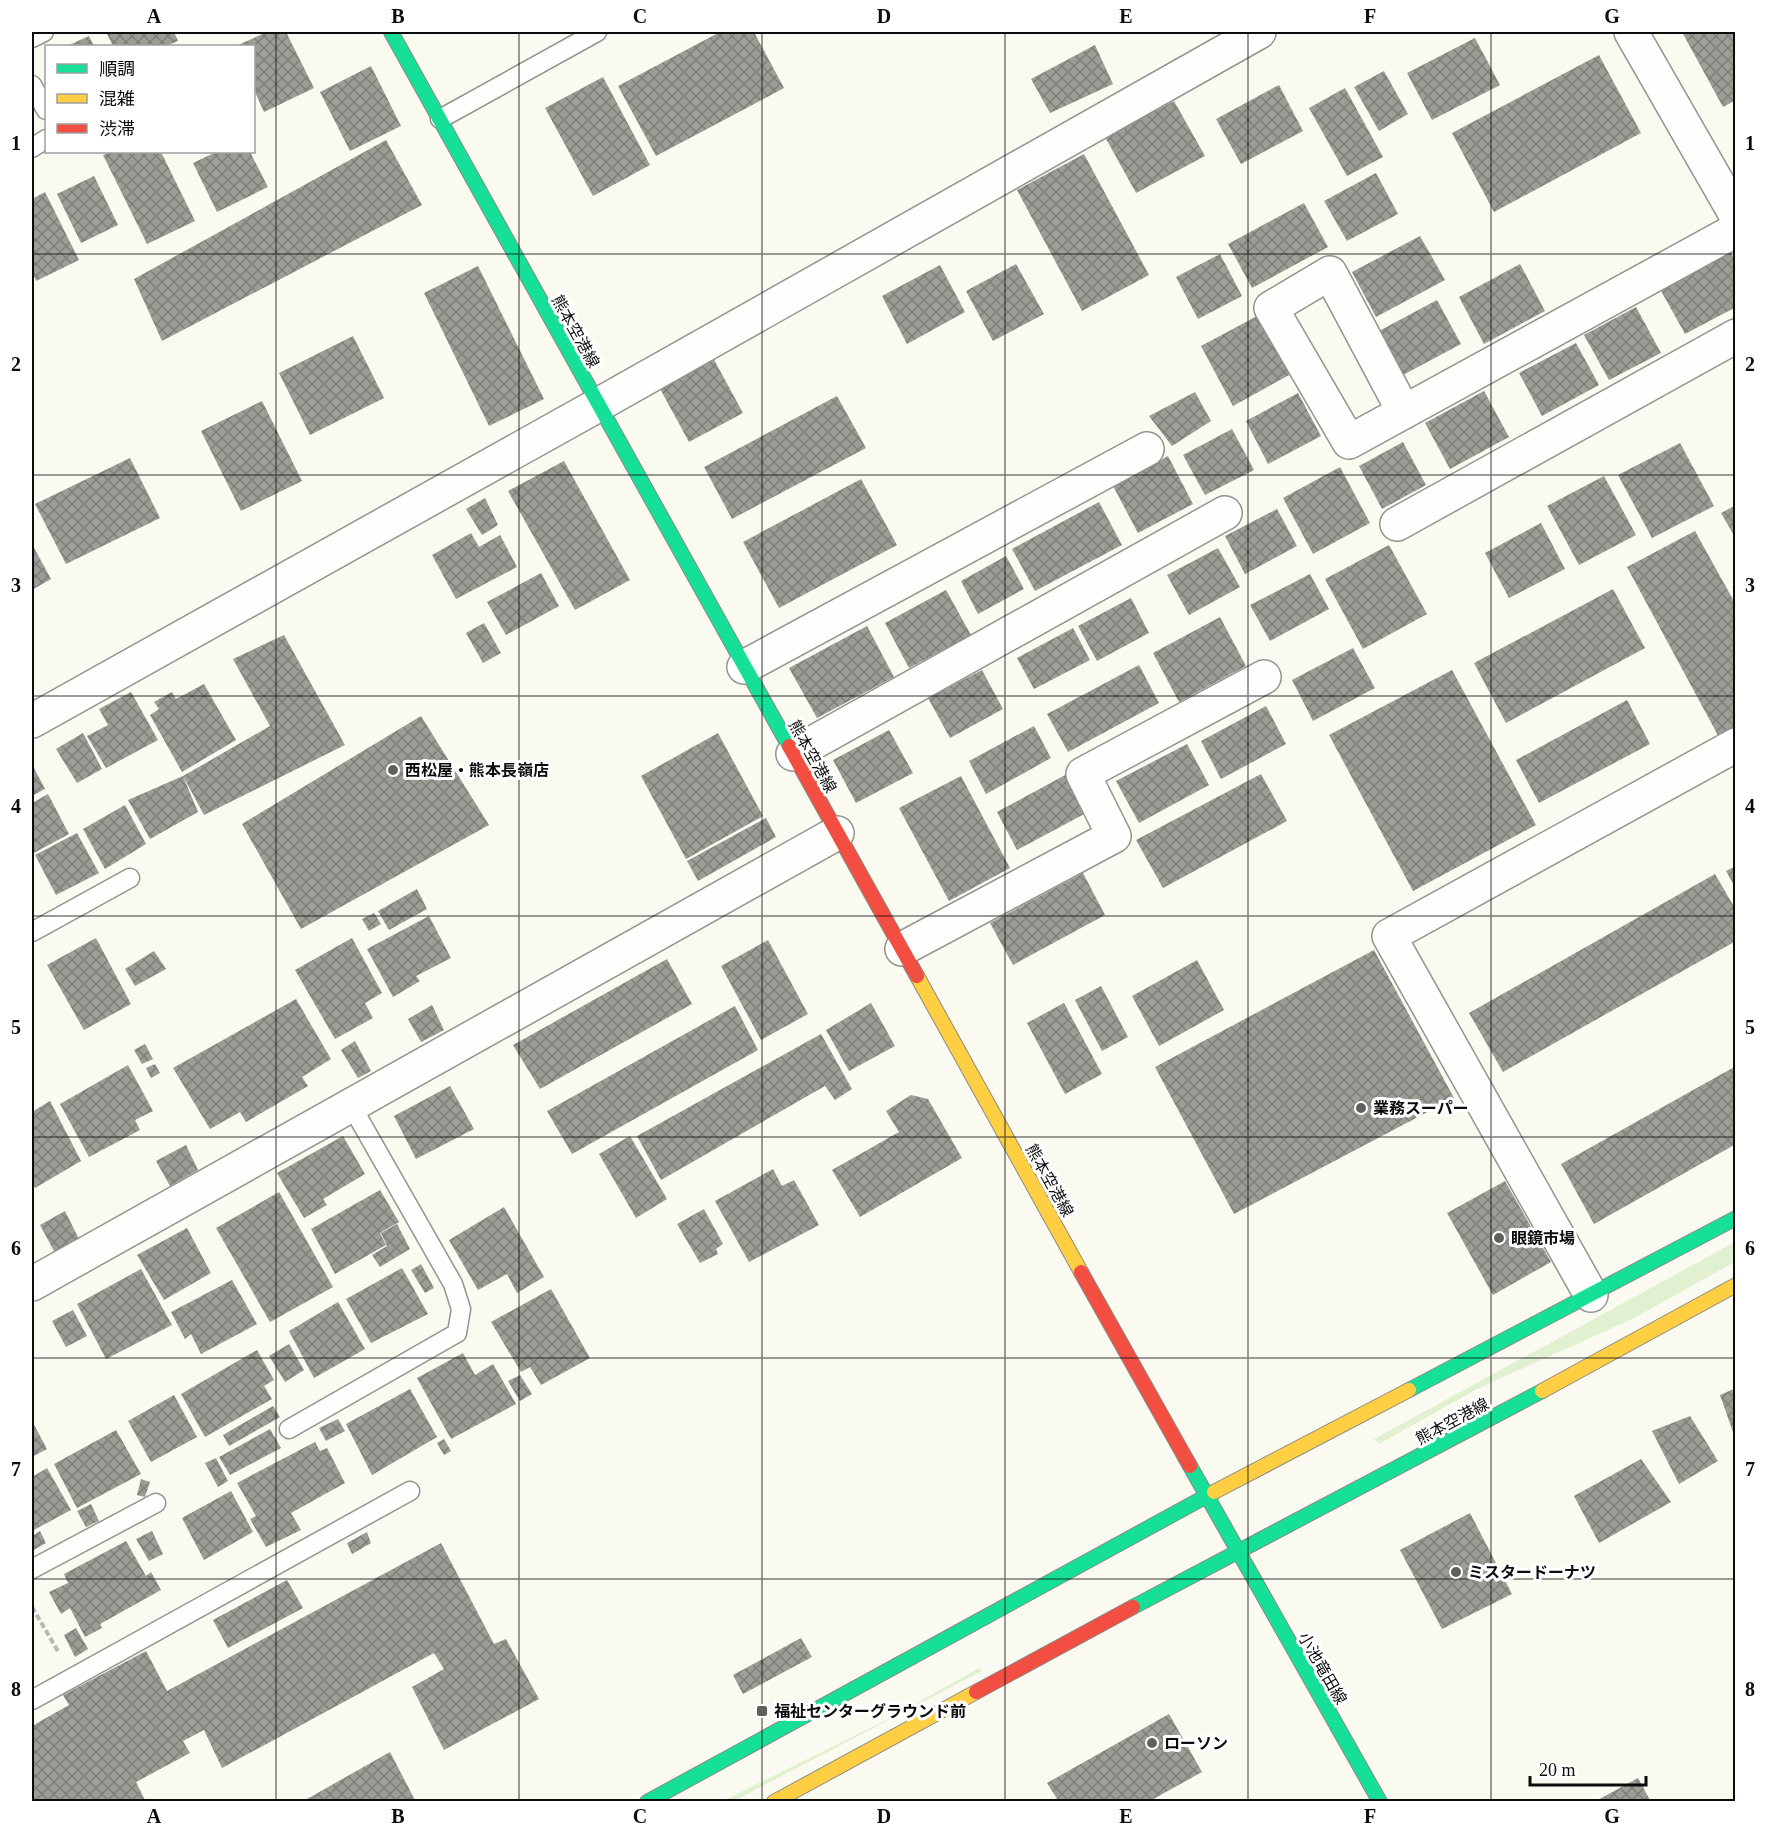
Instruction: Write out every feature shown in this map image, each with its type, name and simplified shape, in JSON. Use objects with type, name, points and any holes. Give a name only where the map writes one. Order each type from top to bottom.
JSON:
[{"type":"main road","name":"熊本空港線","points":[[391,32],[1237,1551],[1474,1429],[1736,1285]]},
{"type":"main road","points":[[647,1802],[1207,1496],[1736,1218]]},
{"type":"main road","points":[[774,1802],[1237,1551]]},
{"type":"main road","name":"小池竜田線","points":[[1237,1551],[1380,1802]]},
{"type":"street","points":[[32,721],[598,405],[1258,32]]},
{"type":"street","points":[[1631,32],[1736,215]]},
{"type":"street","points":[[1404,412],[1330,273],[1271,308],[1349,442],[1404,412],[1736,230]]},
{"type":"street","points":[[1396,524],[1736,336]]},
{"type":"street","points":[[744,667],[1147,449]]},
{"type":"street","points":[[793,754],[1225,513]]},
{"type":"street","points":[[902,949],[1114,836],[1083,774],[1264,677]]},
{"type":"street","points":[[1591,1295],[1389,936],[1736,745]]},
{"type":"street","points":[[32,1284],[837,833]]},
{"type":"lane","points":[[32,38],[44,32]]},
{"type":"lane","points":[[440,119],[597,32]]},
{"type":"lane","points":[[32,84],[45,108]]},
{"type":"lane","points":[[32,148],[45,140]]},
{"type":"lane","points":[[32,932],[130,878]]},
{"type":"lane","points":[[289,1429],[457,1333],[461,1309],[453,1284],[351,1105]]},
{"type":"lane","points":[[32,1700],[410,1491]]},
{"type":"lane","points":[[32,1569],[156,1503]]},
{"type":"path","points":[[32,1607],[62,1657]]},
{"type":"green space","points":[[1735,1242],[1735,1262],[1632,1319],[1477,1389],[1379,1444],[1374,1439]]},
{"type":"green space","points":[[979,1668],[982,1671],[734,1801],[721,1802],[894,1716]]},
{"type":"building","points":[[111,32],[174,32],[178,41],[168,45],[112,45],[107,34]]},
{"type":"building","points":[[267,32],[286,32],[314,88],[264,112],[255,92],[255,45],[238,45]]},
{"type":"building","points":[[720,32],[754,32],[784,88],[656,156],[618,86]]},
{"type":"building","points":[[1682,32],[1736,32],[1736,100],[1723,107]]},
{"type":"building","points":[[89,36],[94,45],[69,45]]},
{"type":"building","points":[[1475,38],[1500,85],[1432,120],[1407,73]]},
{"type":"building","points":[[1095,45],[1113,84],[1050,113],[1031,79]]},
{"type":"building","points":[[1599,55],[1641,133],[1494,212],[1452,133]]},
{"type":"building","points":[[371,66],[401,126],[350,151],[320,92]]},
{"type":"building","points":[[1384,71],[1408,114],[1379,131],[1354,87]]},
{"type":"building","points":[[603,77],[650,165],[593,196],[545,108]]},
{"type":"building","points":[[1279,85],[1303,131],[1241,164],[1216,119]]},
{"type":"building","points":[[1345,88],[1383,157],[1347,176],[1309,108]]},
{"type":"building","points":[[1174,101],[1205,156],[1136,193],[1105,137]]},
{"type":"building","points":[[386,140],[422,205],[162,341],[134,279]]},
{"type":"building","points":[[108,153],[161,153],[195,221],[147,244],[103,155]]},
{"type":"building","points":[[214,153],[251,153],[268,187],[217,212],[193,163]]},
{"type":"building","points":[[1084,154],[1149,275],[1082,311],[1017,190]]},
{"type":"building","points":[[1376,173],[1398,214],[1347,241],[1324,201]]},
{"type":"building","points":[[94,176],[118,225],[81,243],[57,194]]},
{"type":"building","points":[[45,192],[79,260],[36,281],[32,271],[32,199]]},
{"type":"building","points":[[1304,203],[1328,247],[1252,288],[1228,244]]},
{"type":"building","points":[[1420,236],[1445,280],[1376,317],[1352,272]]},
{"type":"building","points":[[1730,252],[1736,262],[1736,307],[1685,334],[1660,289]]},
{"type":"building","points":[[1220,254],[1242,296],[1198,319],[1176,277]]},
{"type":"building","points":[[1016,264],[1044,314],[993,341],[966,291]]},
{"type":"building","points":[[1520,264],[1545,311],[1484,344],[1459,297]]},
{"type":"building","points":[[940,265],[965,312],[907,344],[882,296]]},
{"type":"building","points":[[478,266],[544,399],[489,426],[424,293]]},
{"type":"building","points":[[1437,300],[1461,344],[1403,375],[1379,331]]},
{"type":"building","points":[[1636,307],[1661,353],[1609,380],[1584,335]]},
{"type":"building","points":[[1259,315],[1291,374],[1233,406],[1201,346]]},
{"type":"building","points":[[353,336],[384,398],[310,435],[279,373]]},
{"type":"building","points":[[1576,343],[1599,385],[1542,416],[1519,373]]},
{"type":"building","points":[[712,356],[743,413],[689,442],[658,385]]},
{"type":"building","points":[[1484,391],[1509,437],[1450,469],[1425,423]]},
{"type":"building","points":[[1195,392],[1211,421],[1172,446],[1149,416]]},
{"type":"building","points":[[1298,393],[1321,436],[1268,464],[1246,421]]},
{"type":"building","points":[[837,396],[866,448],[732,519],[704,467]]},
{"type":"building","points":[[262,401],[302,481],[241,511],[201,431]]},
{"type":"building","points":[[1232,429],[1254,470],[1205,495],[1183,455]]},
{"type":"building","points":[[1403,442],[1426,485],[1382,509],[1359,466]]},
{"type":"building","points":[[1680,443],[1714,506],[1652,538],[1618,475]]},
{"type":"building","points":[[1168,456],[1193,504],[1138,533],[1113,486]]},
{"type":"building","points":[[130,458],[160,518],[66,564],[35,504]]},
{"type":"building","points":[[564,461],[630,580],[575,610],[508,491]]},
{"type":"building","points":[[1340,467],[1370,523],[1313,554],[1283,498]]},
{"type":"building","points":[[1604,476],[1636,535],[1579,565],[1547,506]]},
{"type":"building","points":[[861,479],[897,545],[779,608],[743,542]]},
{"type":"building","points":[[485,498],[498,525],[482,535],[466,509]]},
{"type":"building","points":[[1099,502],[1122,545],[1035,591],[1012,549]]},
{"type":"building","points":[[1736,505],[1736,539],[1721,513]]},
{"type":"building","points":[[1277,509],[1297,546],[1245,574],[1225,536]]},
{"type":"building","points":[[1541,523],[1565,569],[1509,598],[1485,553]]},
{"type":"building","points":[[1695,531],[1736,605],[1736,733],[1721,741],[1627,567]]},
{"type":"building","points":[[471,533],[479,547],[500,535],[517,567],[456,599],[432,555]]},
{"type":"building","points":[[32,544],[51,579],[32,590]]},
{"type":"building","points":[[1389,545],[1427,614],[1363,649],[1325,579]]},
{"type":"building","points":[[1218,548],[1240,587],[1189,615],[1167,575]]},
{"type":"building","points":[[1006,556],[1024,589],[978,614],[961,581]]},
{"type":"building","points":[[541,573],[559,606],[506,635],[487,602]]},
{"type":"building","points":[[1310,574],[1329,609],[1270,641],[1250,605]]},
{"type":"building","points":[[1613,589],[1645,648],[1506,723],[1474,663]]},
{"type":"building","points":[[946,590],[971,635],[909,668],[885,623]]},
{"type":"building","points":[[1131,598],[1149,633],[1097,661],[1078,626]]},
{"type":"building","points":[[1220,617],[1246,666],[1179,702],[1153,653]]},
{"type":"building","points":[[484,623],[501,653],[483,663],[466,633]]},
{"type":"building","points":[[867,626],[894,677],[817,718],[789,668]]},
{"type":"building","points":[[1073,628],[1090,660],[1034,689],[1017,658]]},
{"type":"building","points":[[284,635],[345,745],[204,815],[183,776],[270,726],[233,659]]},
{"type":"building","points":[[1353,648],[1375,688],[1313,721],[1292,680]]},
{"type":"building","points":[[1139,665],[1159,703],[1068,752],[1047,714]]},
{"type":"building","points":[[982,670],[1003,709],[950,738],[928,698]]},
{"type":"building","points":[[1452,670],[1536,825],[1413,891],[1329,735]]},
{"type":"building","points":[[204,684],[236,740],[182,772],[150,715],[159,709],[154,702],[172,692],[176,699]]},
{"type":"building","points":[[131,692],[158,740],[106,768],[87,736],[108,725],[99,709]]},
{"type":"building","points":[[1627,700],[1650,744],[1539,803],[1516,760]]},
{"type":"building","points":[[1266,706],[1286,744],[1221,779],[1201,741]]},
{"type":"building","name":"西松屋・熊本長嶺店","points":[[421,716],[489,825],[301,929],[242,824]]},
{"type":"building","points":[[1034,726],[1051,758],[986,794],[969,761]]},
{"type":"building","points":[[889,730],[913,773],[856,803],[833,760]]},
{"type":"building","points":[[83,733],[102,769],[77,783],[56,749]]},
{"type":"building","points":[[718,733],[763,816],[686,859],[641,776]]},
{"type":"building","points":[[1187,744],[1209,785],[1139,823],[1116,781]]},
{"type":"building","points":[[32,764],[45,789],[32,796]]},
{"type":"building","points":[[1067,774],[1088,812],[1017,850],[997,812]]},
{"type":"building","points":[[1261,774],[1287,821],[1163,888],[1136,840]]},
{"type":"building","points":[[183,776],[198,812],[150,839],[128,800]]},
{"type":"building","points":[[961,776],[1010,868],[949,901],[899,808]]},
{"type":"building","points":[[48,794],[69,834],[32,854],[32,803]]},
{"type":"building","points":[[125,805],[146,844],[105,869],[83,829]]},
{"type":"building","points":[[766,818],[776,837],[698,881],[687,861]]},
{"type":"building","points":[[77,833],[99,873],[56,895],[35,855]]},
{"type":"building","points":[[1736,866],[1736,889],[1726,871]]},
{"type":"building","points":[[1083,873],[1105,915],[1013,965],[990,923]]},
{"type":"building","points":[[1715,874],[1736,910],[1736,941],[1503,1072],[1469,1013]]},
{"type":"building","points":[[417,889],[427,909],[389,930],[378,911]]},
{"type":"building","points":[[374,913],[381,924],[369,931],[362,919]]},
{"type":"building","points":[[429,916],[451,958],[416,976],[420,981],[393,997],[367,949]]},
{"type":"building","points":[[96,938],[131,1004],[84,1030],[47,965]]},
{"type":"building","points":[[352,938],[382,993],[365,1003],[373,1018],[335,1039],[295,970]]},
{"type":"building","points":[[768,940],[808,1014],[761,1040],[721,966]]},
{"type":"building","points":[[1374,950],[1454,1098],[1234,1214],[1155,1067]]},
{"type":"building","points":[[154,951],[166,969],[135,986],[125,969]]},
{"type":"building","points":[[667,959],[692,1004],[540,1089],[513,1045]]},
{"type":"building","points":[[1197,960],[1224,1010],[1159,1046],[1132,996]]},
{"type":"building","points":[[1101,986],[1128,1037],[1102,1051],[1075,1000]]},
{"type":"building","points":[[296,999],[331,1059],[302,1077],[308,1086],[246,1122],[240,1112],[210,1129],[173,1068]]},
{"type":"building","points":[[871,1003],[895,1046],[849,1071],[826,1030]]},
{"type":"building","points":[[1064,1003],[1102,1074],[1065,1094],[1027,1023]]},
{"type":"building","points":[[432,1005],[444,1030],[421,1042],[408,1019]]},
{"type":"building","points":[[735,1006],[758,1050],[572,1154],[547,1111]]},
{"type":"building","points":[[821,1034],[852,1089],[835,1100],[825,1086],[661,1180],[637,1136]]},
{"type":"building","points":[[355,1041],[371,1071],[358,1078],[341,1050]]},
{"type":"building","points":[[145,1044],[153,1059],[142,1064],[134,1050]]},
{"type":"building","points":[[155,1064],[160,1073],[151,1078],[146,1068]]},
{"type":"building","points":[[128,1065],[153,1111],[135,1120],[140,1130],[89,1157],[60,1104]]},
{"type":"building","points":[[1736,1066],[1736,1144],[1594,1224],[1561,1164]]},
{"type":"building","points":[[450,1086],[474,1129],[416,1159],[394,1116]]},
{"type":"building","points":[[911,1095],[928,1099],[962,1158],[860,1217],[832,1170],[899,1132],[886,1111]]},
{"type":"building","points":[[50,1101],[81,1161],[35,1188],[32,1182],[32,1112]]},
{"type":"building","points":[[343,1136],[365,1174],[323,1199],[327,1205],[304,1218],[277,1173]]},
{"type":"building","points":[[630,1136],[667,1199],[636,1218],[599,1154]]},
{"type":"building","points":[[186,1145],[198,1170],[170,1186],[156,1161]]},
{"type":"building","points":[[773,1169],[782,1186],[794,1180],[819,1225],[749,1262],[715,1201]]},
{"type":"building","name":"眼鏡市場","points":[[1505,1181],[1551,1262],[1493,1295],[1447,1213]]},
{"type":"building","points":[[380,1190],[399,1222],[380,1233],[386,1245],[335,1274],[311,1229]]},
{"type":"building","points":[[279,1192],[333,1287],[270,1322],[216,1228]]},
{"type":"building","points":[[504,1207],[544,1277],[517,1293],[507,1274],[478,1290],[449,1240]]},
{"type":"building","points":[[704,1209],[723,1244],[716,1249],[718,1254],[700,1263],[677,1224]]},
{"type":"building","points":[[65,1211],[79,1239],[55,1253],[40,1225]]},
{"type":"building","points":[[397,1224],[410,1249],[380,1267],[372,1255],[387,1246],[381,1233]]},
{"type":"building","points":[[187,1228],[211,1273],[164,1300],[137,1255]]},
{"type":"building","points":[[421,1264],[434,1288],[425,1293],[411,1270]]},
{"type":"building","points":[[402,1268],[428,1314],[371,1343],[346,1299]]},
{"type":"building","points":[[141,1269],[172,1325],[106,1359],[77,1304]]},
{"type":"building","points":[[232,1280],[257,1324],[201,1354],[191,1334],[185,1339],[171,1312]]},
{"type":"building","points":[[551,1289],[590,1358],[541,1385],[530,1367],[521,1372],[491,1322]]},
{"type":"building","points":[[338,1302],[365,1349],[314,1378],[289,1331]]},
{"type":"building","points":[[73,1310],[87,1336],[66,1347],[52,1321]]},
{"type":"building","points":[[289,1344],[304,1370],[285,1382],[269,1356]]},
{"type":"building","points":[[257,1350],[274,1380],[264,1386],[272,1399],[205,1437],[181,1394]]},
{"type":"building","points":[[463,1353],[475,1375],[493,1364],[516,1404],[451,1439],[417,1378]]},
{"type":"building","points":[[520,1375],[532,1394],[520,1401],[508,1381]]},
{"type":"building","points":[[1736,1388],[1736,1438],[1735,1438],[1720,1395]]},
{"type":"building","points":[[410,1389],[437,1437],[372,1475],[346,1424]]},
{"type":"building","points":[[174,1395],[197,1437],[151,1462],[128,1421]]},
{"type":"building","points":[[273,1406],[280,1417],[229,1446],[223,1435]]},
{"type":"building","points":[[1690,1416],[1718,1461],[1679,1484],[1652,1431]]},
{"type":"building","points":[[338,1419],[345,1431],[326,1441],[319,1428]]},
{"type":"building","points":[[32,1421],[47,1449],[32,1457]]},
{"type":"building","points":[[270,1429],[281,1448],[230,1475],[219,1457]]},
{"type":"building","points":[[116,1430],[141,1474],[77,1508],[54,1464]]},
{"type":"building","points":[[444,1439],[451,1451],[444,1455],[437,1443]]},
{"type":"building","points":[[315,1442],[320,1451],[327,1448],[345,1483],[291,1513],[301,1530],[266,1547],[250,1519],[256,1516],[237,1483]]},
{"type":"building","points":[[216,1458],[228,1481],[218,1487],[205,1463]]},
{"type":"building","points":[[1641,1459],[1671,1502],[1599,1543],[1574,1496]]},
{"type":"building","points":[[47,1468],[71,1510],[32,1531],[32,1477]]},
{"type":"building","points":[[141,1479],[150,1482],[145,1497],[137,1495]]},
{"type":"building","points":[[231,1491],[253,1532],[204,1560],[182,1518]]},
{"type":"building","points":[[91,1504],[99,1521],[86,1527],[77,1511]]},
{"type":"building","name":"ミスタードーナツ","points":[[1470,1513],[1512,1594],[1442,1629],[1400,1550]]},
{"type":"building","points":[[40,1531],[46,1543],[32,1551],[32,1536]]},
{"type":"building","points":[[152,1531],[163,1554],[149,1561],[136,1539]]},
{"type":"building","points":[[367,1532],[371,1543],[352,1554],[347,1543]]},
{"type":"building","points":[[126,1541],[146,1576],[151,1572],[161,1590],[100,1624],[102,1628],[85,1637],[70,1608],[61,1614],[49,1592],[68,1583],[64,1574]]},
{"type":"building","points":[[441,1543],[494,1644],[506,1639],[539,1699],[444,1750],[412,1687],[444,1669],[434,1653],[222,1768],[204,1730],[183,1741],[190,1753],[136,1782],[146,1802],[32,1802],[32,1726],[69,1705],[63,1695],[146,1651],[167,1691]]},
{"type":"building","points":[[287,1580],[303,1608],[228,1648],[213,1620]]},
{"type":"building","points":[[76,1628],[88,1649],[75,1657],[64,1635]]},
{"type":"building","points":[[801,1638],[812,1657],[743,1694],[733,1675]]},
{"type":"building","name":"ローソン","points":[[1169,1714],[1202,1772],[1148,1802],[1059,1802],[1047,1783]]},
{"type":"building","points":[[390,1752],[416,1802],[308,1802],[307,1799]]},
{"type":"building","points":[[1638,1778],[1651,1802],[1594,1802]]},
{"type":"traffic: fast","points":[[391,32],[789,746]]},
{"type":"traffic: fast","points":[[1409,1390],[1736,1218]]},
{"type":"traffic: fast","points":[[1133,1607],[1542,1391]]},
{"type":"traffic: fast","points":[[1190,1466],[1380,1802]]},
{"type":"traffic: fast","points":[[647,1802],[1214,1492]]},
{"type":"traffic: slow","points":[[917,976],[1081,1272]]},
{"type":"traffic: slow","points":[[1542,1391],[1736,1285]]},
{"type":"traffic: slow","points":[[1214,1492],[1409,1390]]},
{"type":"traffic: slow","points":[[774,1802],[976,1692]]},
{"type":"traffic: jam","points":[[789,746],[917,976]]},
{"type":"traffic: jam","points":[[1081,1272],[1190,1466]]},
{"type":"traffic: jam","points":[[976,1692],[1133,1607]]},
{"type":"place","name":"西松屋・熊本長嶺店","points":[[393,770]]},
{"type":"place","name":"業務スーパー","points":[[1361,1108]]},
{"type":"place","name":"眼鏡市場","points":[[1499,1238]]},
{"type":"place","name":"ミスタードーナツ","points":[[1456,1572]]},
{"type":"place","name":"福祉センターグラウンド前","points":[[762,1711]]},
{"type":"place","name":"ローソン","points":[[1152,1743]]}]
